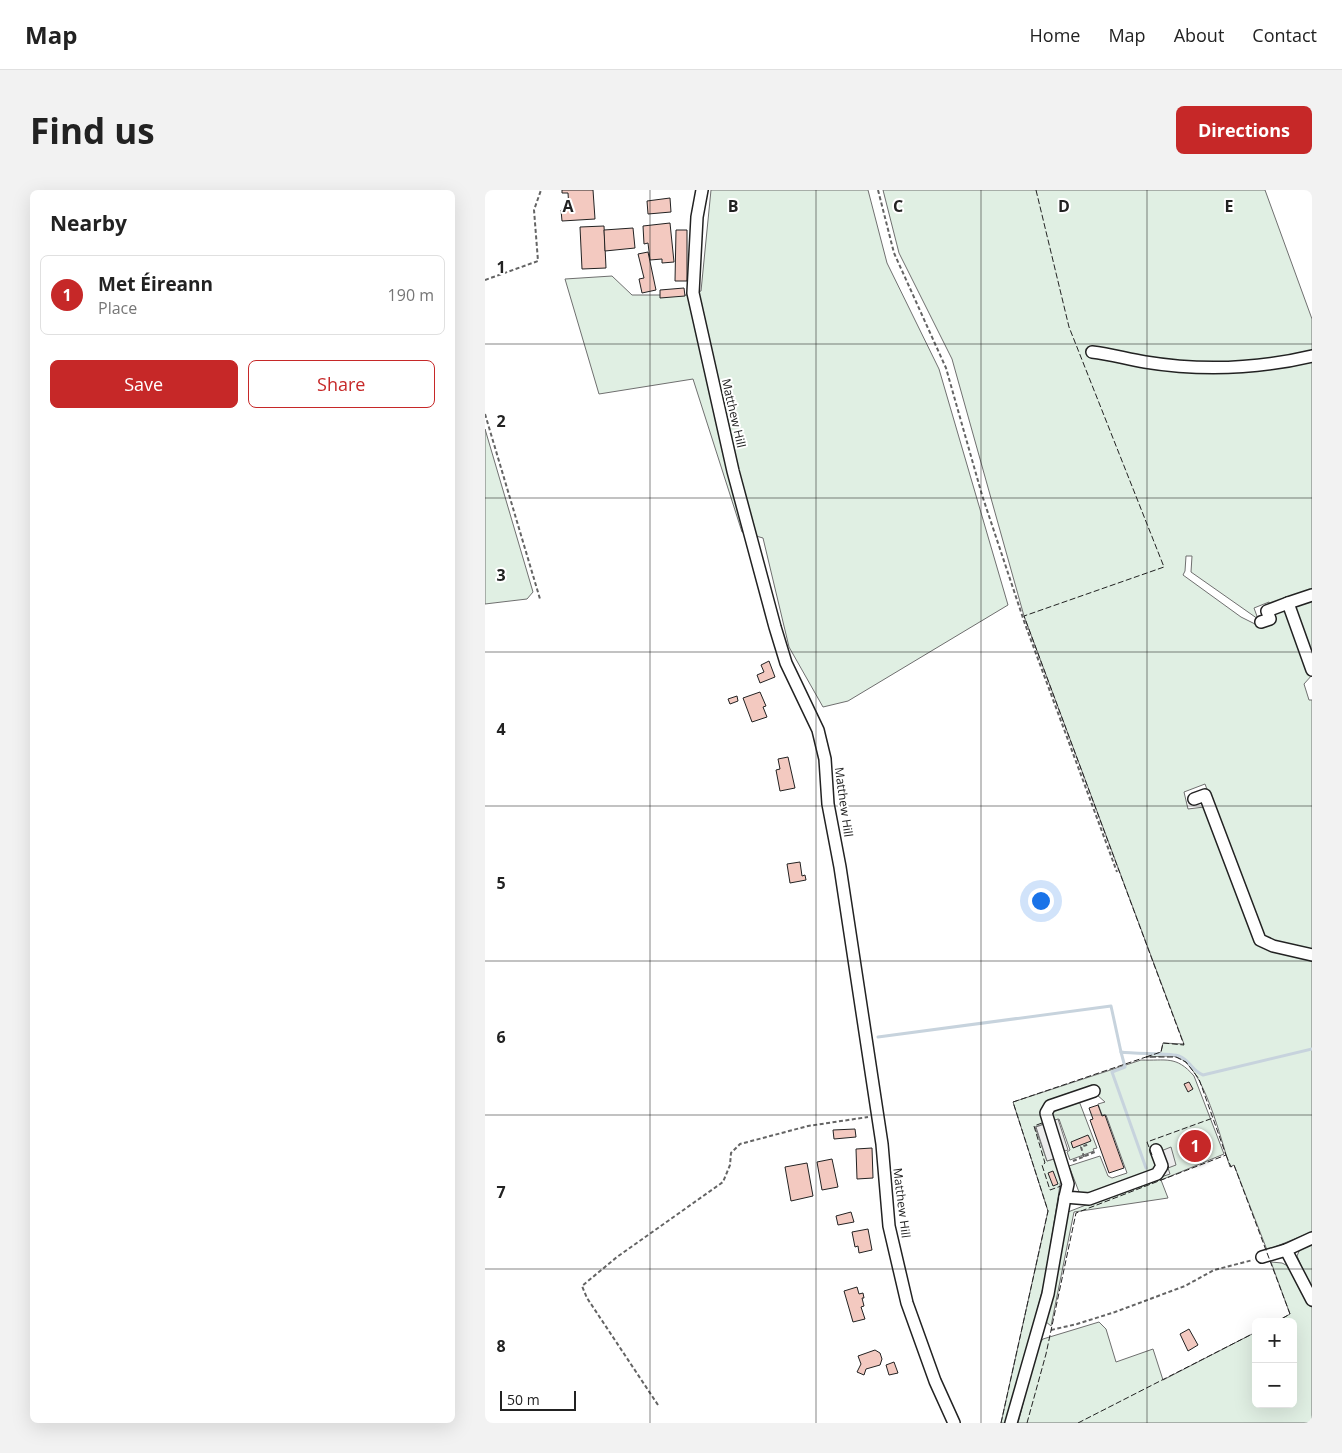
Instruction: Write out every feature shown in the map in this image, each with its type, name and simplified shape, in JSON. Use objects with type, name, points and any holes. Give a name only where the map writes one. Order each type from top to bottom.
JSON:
[{"type":"street","name":"Matthew Hill","points":[[702,190],[697,217],[693,294],[733,472],[775,627],[786,663],[818,730],[825,758],[828,804],[840,867],[877,1115],[889,1226],[907,1303],[935,1381],[953,1423]]},
{"type":"street","points":[[1092,352],[1144,362],[1209,368],[1270,364],[1312,356]]},
{"type":"street","points":[[1261,622],[1269,619],[1267,611],[1312,595]]},
{"type":"street","points":[[1288,604],[1312,670]]},
{"type":"street","points":[[1194,799],[1205,795],[1261,940],[1273,946],[1312,955]]},
{"type":"street","points":[[1011,1423],[1039,1329],[1068,1184],[1046,1120],[1047,1110],[1050,1106],[1089,1092],[1089,1106]]},
{"type":"street","points":[[1065,1197],[1089,1199],[1157,1174],[1162,1166],[1156,1150]]},
{"type":"street","points":[[1263,1258],[1312,1238]]},
{"type":"street","points":[[1286,1250],[1312,1300]]},
{"type":"street","points":[[1039,1329],[1051,1330]]},
{"type":"path","points":[[485,280],[538,261],[534,210],[541,190]]},
{"type":"path","points":[[878,190],[894,253],[946,368],[982,495],[1025,624],[1117,872]]},
{"type":"path","points":[[485,414],[540,599]]},
{"type":"path","points":[[657,1405],[587,1298],[582,1286],[617,1258],[723,1182],[730,1165],[731,1153],[740,1144],[808,1126],[877,1115]]},
{"type":"path","points":[[1084,1156],[1081,1147],[1089,1144]]},
{"type":"path","points":[[1058,1155],[1064,1153],[1067,1163],[1097,1152]]},
{"type":"path","points":[[1051,1330],[1084,1322],[1185,1286],[1214,1270],[1263,1258]]},
{"type":"green space","points":[[711,190],[868,190],[887,263],[939,369],[1008,605],[848,701],[823,707],[789,647],[763,538],[742,532],[693,379],[599,394],[565,279],[612,276],[632,295],[689,295],[701,291]]},
{"type":"green space","points":[[883,190],[1265,190],[1312,319],[1312,354],[1182,368],[1312,358],[1312,592],[1270,605],[1269,602],[1254,608],[1258,619],[1191,572],[1192,556],[1186,556],[1183,575],[1241,617],[1259,626],[1272,613],[1281,609],[1289,614],[1312,675],[1304,684],[1309,700],[1312,700],[1312,952],[1264,938],[1205,784],[1184,792],[1188,809],[1204,807],[1254,935],[1312,959],[1312,1232],[1267,1250],[1234,1165],[1230,1167],[1210,1106],[1195,1074],[1187,1063],[1177,1057],[1146,1057],[1161,1052],[1163,1043],[1184,1044],[1024,616],[952,359],[899,253]]},
{"type":"green space","points":[[485,429],[533,592],[527,599],[485,604]]},
{"type":"green space","points":[[1312,598],[1312,664],[1293,609],[1296,604]]},
{"type":"green space","points":[[1141,1060],[1170,1060],[1188,1069],[1194,1076],[1224,1154],[1161,1180],[1168,1198],[1074,1212],[1051,1326],[1045,1321],[1068,1212],[1091,1203],[1079,1192],[1069,1166],[1100,1156],[1108,1176],[1112,1178],[1127,1173],[1106,1115],[1102,1115],[1098,1104],[1105,1102],[1096,1094],[1048,1102],[1044,1124],[1035,1127],[1047,1161],[1054,1159],[1061,1178],[1060,1185],[1045,1280],[1008,1423],[1001,1423],[1048,1211],[1013,1102]]},
{"type":"green space","points":[[1079,1101],[1097,1148],[1093,1149],[1094,1151],[1070,1160],[1067,1152],[1070,1150],[1059,1119],[1051,1121],[1050,1117],[1054,1109]]},
{"type":"green space","points":[[1312,1240],[1312,1291],[1297,1256],[1300,1249]]},
{"type":"green space","points":[[1271,1262],[1282,1263],[1292,1268],[1312,1308],[1312,1423],[1018,1423],[1038,1345],[1043,1339],[1099,1322],[1106,1329],[1116,1362],[1153,1349],[1163,1380],[1252,1334],[1252,1408],[1297,1408],[1297,1318],[1283,1318],[1290,1314]]},
{"type":"shaded area","points":[[1058,1119],[1068,1150],[1061,1152],[1063,1156],[1047,1161],[1036,1127]]},
{"type":"shaded area","points":[[1171,1147],[1176,1165],[1168,1168],[1170,1174],[1161,1177],[1161,1151]]},
{"type":"building","points":[[562,190],[593,190],[595,219],[562,221],[561,210],[569,209],[568,193],[562,193]]},
{"type":"building","points":[[670,198],[671,212],[648,214],[647,201]]},
{"type":"building","points":[[670,223],[674,262],[662,263],[662,259],[650,260],[648,243],[644,244],[643,226]]},
{"type":"building","points":[[604,226],[606,268],[582,269],[580,227]]},
{"type":"building","points":[[633,228],[635,248],[605,251],[604,230]]},
{"type":"building","points":[[676,230],[687,230],[687,281],[675,281]]},
{"type":"building","points":[[648,252],[656,290],[642,293],[639,279],[644,278],[638,254]]},
{"type":"building","points":[[684,288],[685,296],[660,298],[660,290]]},
{"type":"building","points":[[769,661],[775,677],[760,683],[757,675],[764,672],[761,665]]},
{"type":"building","points":[[760,692],[766,706],[763,707],[767,717],[752,722],[743,698]]},
{"type":"building","points":[[737,696],[738,701],[730,704],[728,699]]},
{"type":"building","points":[[788,757],[795,788],[780,791],[776,770],[780,769],[778,759]]},
{"type":"building","points":[[800,862],[802,876],[805,875],[806,880],[790,883],[787,864]]},
{"type":"building","points":[[1189,1082],[1193,1089],[1188,1092],[1184,1084]]},
{"type":"building","points":[[1098,1105],[1102,1116],[1105,1115],[1124,1168],[1109,1173],[1090,1120],[1093,1119],[1089,1108]]},
{"type":"building","points":[[855,1129],[856,1137],[834,1139],[833,1130]]},
{"type":"building","points":[[1205,1132],[1211,1149],[1184,1158],[1179,1144]]},
{"type":"building","points":[[1088,1135],[1091,1141],[1073,1148],[1071,1142]]},
{"type":"building","points":[[872,1148],[873,1178],[857,1179],[856,1149]]},
{"type":"building","points":[[832,1159],[838,1187],[822,1190],[817,1162]]},
{"type":"building","points":[[807,1163],[813,1196],[791,1201],[785,1167]]},
{"type":"building","points":[[1053,1171],[1058,1184],[1053,1186],[1048,1173]]},
{"type":"building","points":[[851,1212],[854,1222],[838,1225],[836,1216]]},
{"type":"building","points":[[868,1229],[872,1250],[859,1253],[858,1246],[855,1247],[852,1232]]},
{"type":"building","points":[[857,1287],[859,1294],[863,1293],[864,1306],[861,1307],[865,1319],[853,1322],[844,1291]]},
{"type":"building","points":[[1189,1329],[1198,1345],[1188,1351],[1180,1334]]},
{"type":"building","points":[[875,1350],[880,1353],[882,1359],[880,1365],[866,1369],[864,1375],[857,1372],[861,1364],[858,1356]]},
{"type":"building","points":[[894,1362],[898,1373],[889,1375],[886,1365]]},
{"type":"waterway","points":[[878,1037],[1111,1006],[1121,1052]]},
{"type":"waterway","points":[[1146,1168],[1112,1072],[1125,1067],[1121,1052],[1179,1056],[1203,1075],[1312,1049]]},
{"type":"fence","points":[[1036,190],[1069,327],[1164,567],[1024,616],[1184,1045],[1163,1043],[1161,1052],[1146,1057]]},
{"type":"fence","points":[[1001,1423],[1048,1211],[1013,1102],[1146,1057],[1176,1057],[1186,1062],[1199,1079],[1226,1155],[1076,1213],[1046,1354],[1027,1423]]},
{"type":"fence","points":[[1152,1155],[1147,1142],[1213,1118]]},
{"type":"fence","points":[[1042,1123],[1034,1126],[1045,1163],[1042,1165],[1050,1190],[1061,1186]]},
{"type":"fence","points":[[1226,1155],[1231,1167],[1234,1165],[1290,1314],[1283,1318]]},
{"type":"fence","points":[[1078,1423],[1252,1334]]},
{"type":"place","name":"Met Éireann","points":[[1195,1146]]}]
